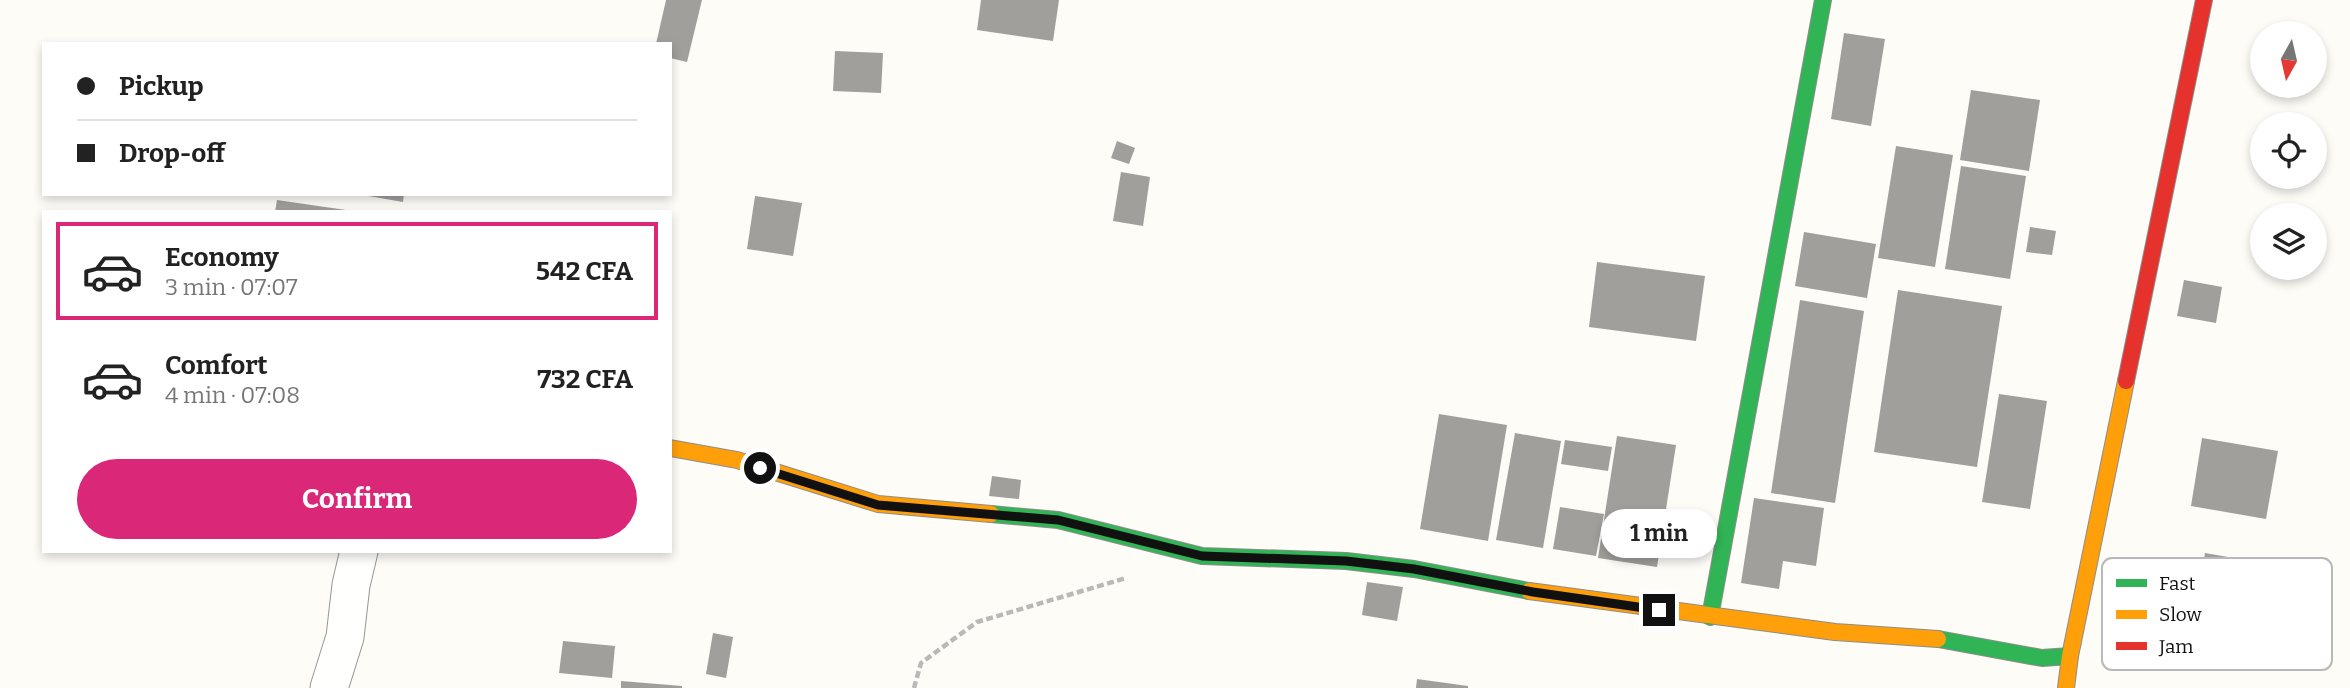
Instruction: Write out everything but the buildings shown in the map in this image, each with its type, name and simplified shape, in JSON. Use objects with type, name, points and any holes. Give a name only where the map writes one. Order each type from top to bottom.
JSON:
[{"type":"street","points":[[1710,617],[1823,0]]},
{"type":"street","points":[[2066,688],[2070,656],[2204,0]]},
{"type":"street","points":[[672,448],[737,460],[878,505],[1058,520],[1202,556],[1346,561],[1414,569],[1533,592],[1710,617],[1835,632],[1948,640],[2042,658],[2070,656]]},
{"type":"street","points":[[329,688],[345,637],[351,585],[359,553]]},
{"type":"path","points":[[914,688],[920,663],[977,622],[1136,575]]},
{"type":"traffic: fast","points":[[1710,617],[1823,0]]},
{"type":"traffic: fast","points":[[991,514],[1058,520],[1202,556],[1346,561],[1414,569],[1529,591]]},
{"type":"traffic: fast","points":[[1938,639],[2042,658],[2070,656]]},
{"type":"traffic: slow","points":[[2066,688],[2070,656],[2126,381]]},
{"type":"traffic: slow","points":[[672,448],[737,460],[878,504],[991,514]]},
{"type":"traffic: slow","points":[[1529,591],[1835,632],[1938,639]]},
{"type":"traffic: jam","points":[[2126,381],[2204,0]]},
{"type":"route","points":[[760,468],[878,505],[1058,520],[1202,556],[1346,561],[1414,569],[1533,592],[1659,610]]}]
